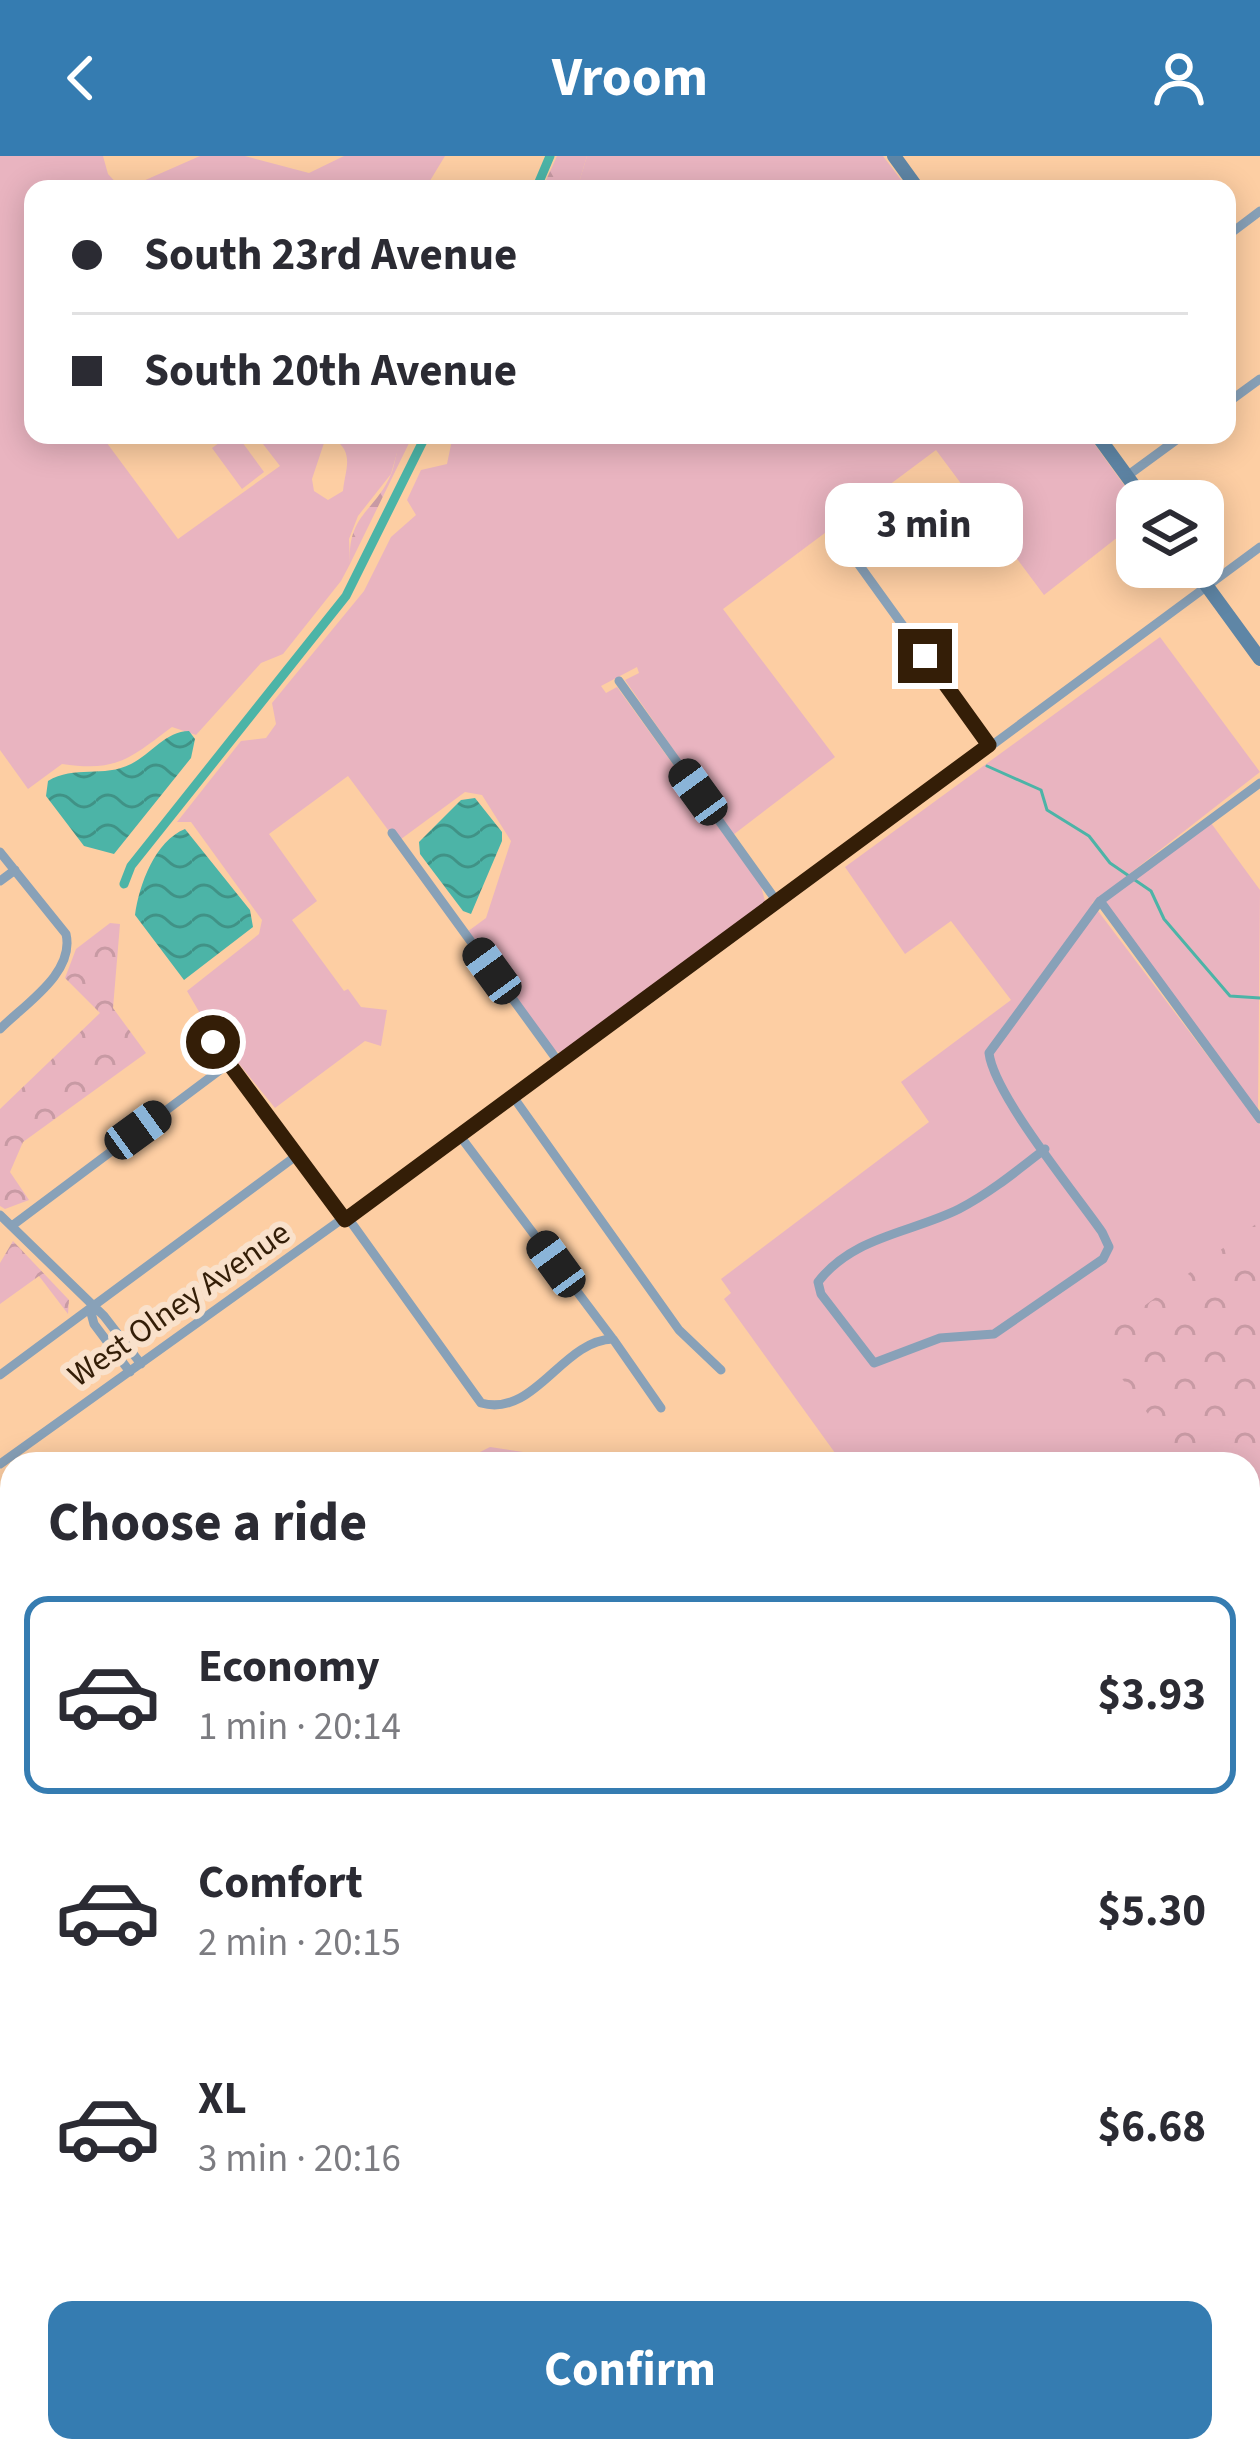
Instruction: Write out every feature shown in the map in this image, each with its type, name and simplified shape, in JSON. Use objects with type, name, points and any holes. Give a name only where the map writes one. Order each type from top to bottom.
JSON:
[{"type":"street","points":[[1236,229],[1260,211]]},
{"type":"street","points":[[1104,444],[1130,480]]},
{"type":"street","points":[[1127,476],[1171,444]]},
{"type":"street","name":"West Olney Avenue","points":[[1224,573],[1260,547]]},
{"type":"street","points":[[852,555],[989,745]]},
{"type":"street","name":"West Olney Avenue","points":[[18,1452],[514,1098],[1204,588]]},
{"type":"street","points":[[1208,588],[1260,659]]},
{"type":"street","points":[[619,681],[778,903]]},
{"type":"street","points":[[1045,1149],[957,1210],[862,1245],[826,1270],[818,1282],[821,1294],[874,1363],[940,1338],[994,1334],[1103,1259],[1109,1246],[1045,1149],[998,1082],[989,1053],[1100,901],[1260,783]]},
{"type":"street","points":[[392,833],[560,1064]]},
{"type":"street","points":[[0,852],[66,934],[70,949],[63,967],[0,1029]]},
{"type":"street","points":[[0,881],[15,870]]},
{"type":"street","points":[[1100,901],[1260,1119]]},
{"type":"street","points":[[197,1021],[481,1403],[505,1407],[589,1346],[613,1340]]},
{"type":"street","points":[[13,1225],[228,1064]]},
{"type":"street","points":[[514,1098],[679,1330],[721,1370]]},
{"type":"street","points":[[460,1136],[661,1408]]},
{"type":"street","points":[[0,1375],[296,1156]]},
{"type":"street","points":[[0,1215],[116,1331],[141,1364]]},
{"type":"street","points":[[90,1309],[130,1372]]},
{"type":"street","points":[[106,1339],[116,1331]]},
{"type":"green space","points":[[0,156],[103,156],[114,180],[24,180],[24,444],[108,444],[178,539],[280,466],[263,444],[324,444],[312,479],[314,491],[328,500],[343,491],[347,462],[340,444],[399,444],[391,474],[358,516],[349,539],[350,564],[341,581],[283,654],[261,663],[196,735],[172,727],[122,761],[96,766],[62,764],[28,789],[0,750]]},
{"type":"green space","points":[[200,156],[245,156],[309,173],[344,156],[445,156],[430,180],[145,180]]},
{"type":"green space","points":[[557,156],[587,156],[580,180],[546,180]]},
{"type":"green space","points":[[587,156],[883,156],[901,180],[580,180]]},
{"type":"green space","points":[[244,444],[264,472],[242,489],[212,448]]},
{"type":"green space","points":[[400,444],[409,444],[350,564],[358,523],[392,472]]},
{"type":"green space","points":[[451,444],[1094,444],[1120,480],[1116,480],[1116,538],[1044,595],[936,450],[723,609],[835,757],[733,835],[625,680],[639,673],[637,667],[601,686],[606,693],[617,687],[761,886],[765,901],[758,912],[562,1054],[552,1048],[467,932],[486,918],[511,841],[482,795],[465,792],[397,842],[348,776],[269,834],[317,901],[292,920],[344,991],[348,989],[361,1007],[387,1010],[381,1046],[365,1041],[275,1108],[205,1022],[187,991],[259,934],[262,920],[191,822],[177,822],[241,741],[266,738],[276,724],[272,703],[364,591],[391,537],[416,515],[407,500],[421,470],[447,464]]},
{"type":"green space","points":[[1160,637],[1260,772],[1092,903],[1260,1125],[1260,1452],[834,1452],[724,1299],[731,1293],[721,1279],[929,1122],[901,1082],[1011,1000],[951,921],[905,954],[845,867]]},
{"type":"green space","points":[[1211,823],[1260,890],[1258,1111],[1105,902]]},
{"type":"green space","points":[[110,923],[120,924],[113,1008],[146,1053],[23,1142],[10,1172],[29,1200],[5,1209],[0,1206],[0,1109],[100,1013],[65,978],[76,949]]},
{"type":"green space","points":[[1260,1221],[1260,1452],[1176,1452],[1095,1342]]},
{"type":"green space","points":[[13,1241],[69,1300],[68,1314],[39,1276],[0,1304],[0,1263]]},
{"type":"green space","points":[[490,1447],[524,1452],[480,1452]]},
{"type":"water","points":[[189,731],[195,739],[191,758],[114,854],[84,846],[46,796],[48,781],[58,776],[121,768],[173,735]]},
{"type":"water","points":[[475,798],[502,832],[502,841],[471,914],[463,911],[420,854],[419,842],[461,800]]},
{"type":"water","points":[[185,829],[250,910],[253,927],[184,980],[135,915],[150,865],[165,843]]},
{"type":"waterway","points":[[540,180],[550,156]]},
{"type":"waterway","points":[[124,884],[131,866],[346,596],[422,444]]},
{"type":"waterway","points":[[987,766],[1041,790],[1047,810],[1089,836],[1110,863],[1151,891],[1164,919],[1230,996],[1260,998]]},
{"type":"route","points":[[213,1042],[345,1220],[758,920],[989,745],[925,656]]}]
